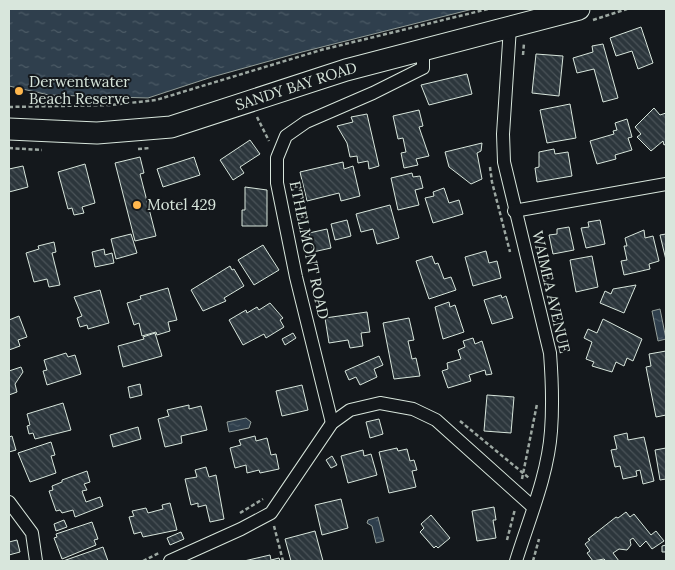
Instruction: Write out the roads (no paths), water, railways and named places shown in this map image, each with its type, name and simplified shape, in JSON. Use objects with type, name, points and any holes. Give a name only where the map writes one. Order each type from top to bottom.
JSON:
[{"type":"main road","name":"SANDY BAY ROAD","points":[[9,129],[97,133],[171,127],[338,72],[423,49],[517,34],[578,9]]},
{"type":"street","name":"WAIMEA AVENUE","points":[[516,561],[545,466],[551,432],[550,353],[514,210],[504,153],[517,34]]},
{"type":"street","name":"ETHELMONT ROAD","points":[[332,423],[296,277],[277,183],[277,158],[286,136],[306,122],[373,93],[423,68],[423,49]]},
{"type":"street","points":[[514,210],[666,184]]},
{"type":"street","points":[[165,557],[241,530],[271,512],[332,423],[350,410],[380,403],[413,409],[436,420],[533,507]]},
{"type":"street","points":[[9,502],[32,533],[36,561]]},
{"type":"water","points":[[9,9],[473,9],[302,52],[212,77],[148,98],[49,95],[9,86]]},
{"type":"water","points":[[660,309],[666,339],[658,341],[652,311]]},
{"type":"water","points":[[246,418],[251,422],[249,428],[229,432],[227,422]]},
{"type":"water","points":[[378,517],[384,541],[376,543],[372,526],[367,523],[368,520]]},
{"type":"place","name":"Derwentwater Beach Reserve","points":[[19,91]]},
{"type":"place","name":"Motel 429","points":[[137,205]]}]
